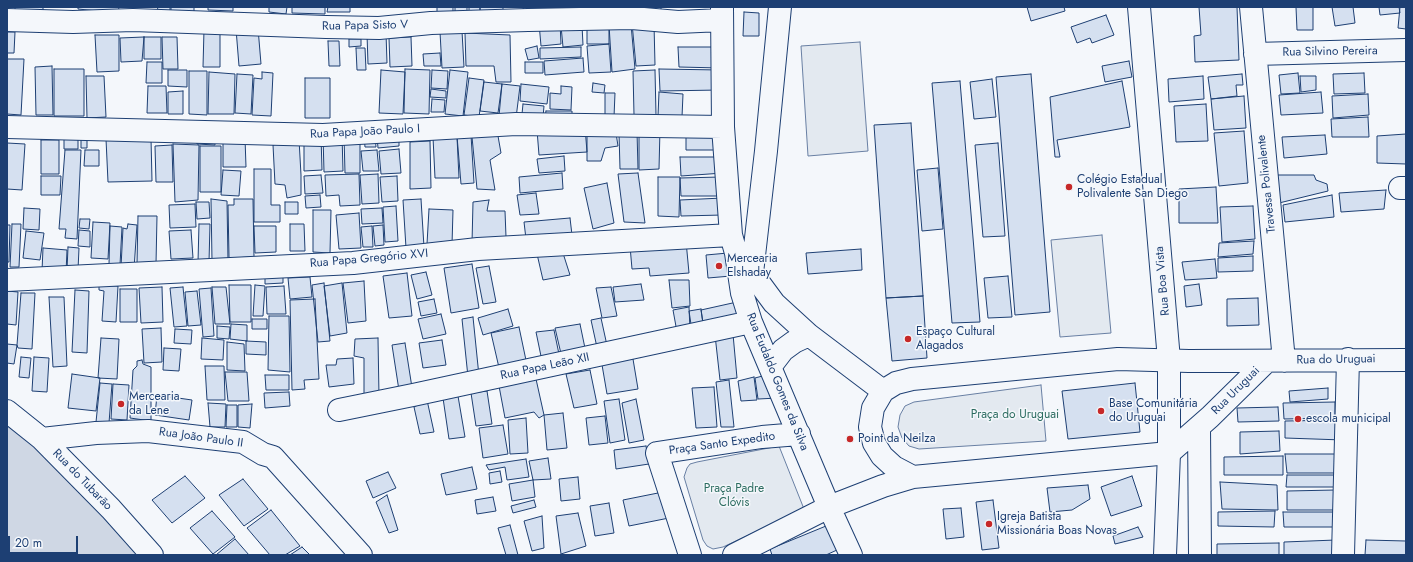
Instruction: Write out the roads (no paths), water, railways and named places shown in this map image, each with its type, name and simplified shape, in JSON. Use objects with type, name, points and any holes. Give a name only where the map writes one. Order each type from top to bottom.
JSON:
[{"type":"street","points":[[752,273],[780,7]]},
{"type":"street","name":"Rua Boa Vista","points":[[1139,7],[1169,360],[1169,453],[1165,555]]},
{"type":"street","name":"Travessa Polivalente","points":[[1251,7],[1276,361]]},
{"type":"street","name":"Rua Papa Sisto V","points":[[7,20],[74,22],[133,20],[379,28],[431,23],[528,20],[632,18],[678,22],[722,13]]},
{"type":"street","name":"Rua Eudaldo Gomes da Silva","points":[[722,13],[723,126],[734,244],[742,293],[751,322],[829,507],[851,555]]},
{"type":"street","name":"Rua Silvino Pereira","points":[[1255,54],[1406,50]]},
{"type":"street","name":"Rua Papa João Paulo I","points":[[7,127],[323,135],[516,124],[723,126]]},
{"type":"street","points":[[734,244],[752,273],[774,303],[810,335],[883,391]]},
{"type":"street","name":"Rua Papa Gregório XVI","points":[[7,280],[353,263],[478,249],[734,244]]},
{"type":"street","name":"Rua Papa Leão XII","points":[[339,410],[751,322]]},
{"type":"street","points":[[770,367],[783,350],[794,342],[810,335]]},
{"type":"street","points":[[1343,555],[1348,359]]},
{"type":"street","name":"Rua do Uruguai","points":[[1276,361],[1348,359],[1406,360]]},
{"type":"street","points":[[913,477],[894,468],[882,456],[874,443],[870,427],[873,408],[883,391],[896,384],[912,379],[1118,360],[1169,360]]},
{"type":"street","name":"Rua Uruguai","points":[[1169,360],[1276,361]]},
{"type":"street","name":"Rua Uruguai","points":[[1169,453],[1276,361]]},
{"type":"street","name":"Rua do Tubarão","points":[[7,411],[42,439],[152,555]]},
{"type":"street","points":[[1199,427],[1200,555]]},
{"type":"street","name":"Rua João Paulo II","points":[[42,439],[96,433],[148,431],[243,442],[263,454],[273,457],[361,555]]},
{"type":"street","name":"Praça Santo Expedito","points":[[690,555],[656,453],[762,437],[799,434]]},
{"type":"street","points":[[734,555],[829,507],[883,486],[913,477],[1169,453]]},
{"type":"place","name":"Colégio Estadual Polivalente San Diego","points":[[1069,187]]},
{"type":"place","name":"Mercearia Elshaday","points":[[719,266]]},
{"type":"place","name":"Espaço Cultural Alagados","points":[[908,339]]},
{"type":"place","name":"Mercearia da Lene","points":[[121,404]]},
{"type":"place","name":"Base Comunitária do Uruguai","points":[[1101,411]]},
{"type":"place","name":"escola municipal","points":[[1298,419]]},
{"type":"place","name":"Point da Neilza","points":[[850,439]]},
{"type":"place","name":"Igreja Batista Missionária Boas Novas","points":[[989,524]]},
{"type":"park label","name":"Praça do Uruguai","points":[[1015,415]]},
{"type":"park label","name":"Praça Padre Clóvis","points":[[734,496]]}]
